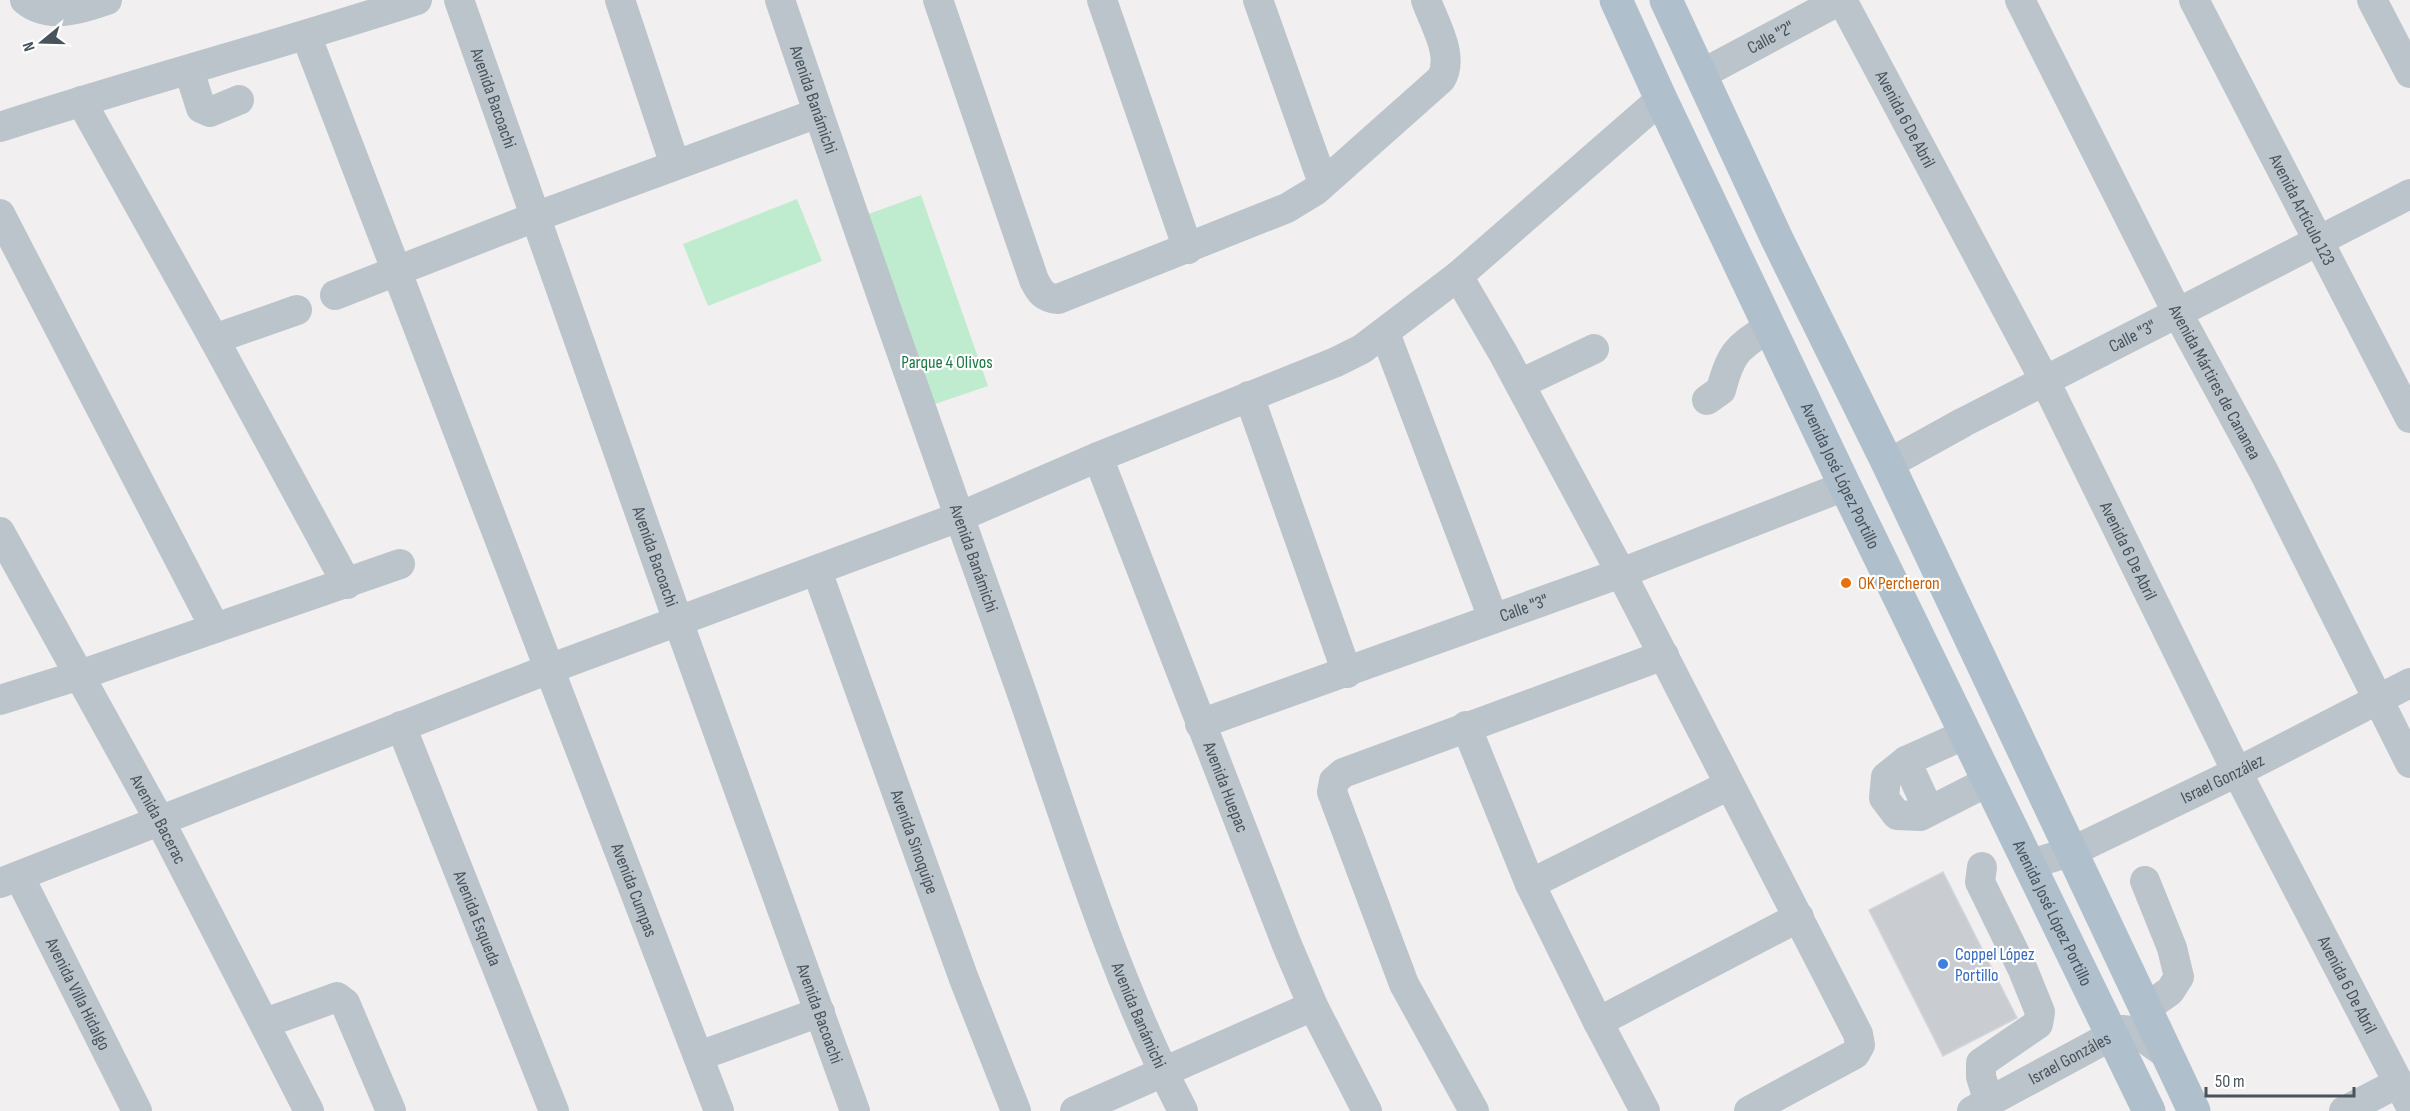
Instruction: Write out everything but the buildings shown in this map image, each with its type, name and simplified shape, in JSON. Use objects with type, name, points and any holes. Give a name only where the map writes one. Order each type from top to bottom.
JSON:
[{"type":"main road","name":"Avenida José López Portillo","points":[[1617,0],[1661,99],[1845,486],[2031,864],[2149,1111]]},
{"type":"main road","points":[[1622,0],[1649,52],[1668,67],[1686,74],[1700,75]]},
{"type":"main road","points":[[1666,0],[1777,239],[1888,464],[2194,1111]]},
{"type":"main road","points":[[1661,99],[1685,97],[1693,100],[1699,106],[1744,192],[1777,239]]},
{"type":"street","points":[[24,0],[31,5],[52,10],[74,11],[107,0]]},
{"type":"street","points":[[0,127],[417,0]]},
{"type":"street","name":"Avenida Bacoachi","points":[[459,0],[678,621],[855,1111]]},
{"type":"street","points":[[620,0],[675,165]]},
{"type":"street","name":"Avenida Banámichi","points":[[780,0],[959,517],[1124,981],[1183,1111]]},
{"type":"street","points":[[938,0],[1034,280],[1040,292],[1047,298],[1058,299],[1188,249],[1303,200],[1441,79],[1447,69],[1446,57],[1426,0]]},
{"type":"street","points":[[1102,0],[1188,249]]},
{"type":"street","points":[[1258,0],[1323,183]]},
{"type":"street","name":"Calle \"2\"","points":[[1700,75],[1841,0]]},
{"type":"street","name":"Avenida 6 De Abril","points":[[1841,0],[2045,381],[2237,772],[2404,1094]]},
{"type":"street","name":"Avenida Mártires de Cananea","points":[[2020,0],[2177,312],[2264,472],[2410,763]]},
{"type":"street","name":"Avenida Artículo 123","points":[[2194,0],[2410,418]]},
{"type":"street","points":[[2372,0],[2410,73]]},
{"type":"street","name":"Avenida Cumpas","points":[[306,35],[395,272],[719,1111]]},
{"type":"street","points":[[189,70],[201,108],[205,111],[210,112],[238,100]]},
{"type":"street","points":[[9,879],[549,669],[959,517],[1098,457],[1336,362],[1362,349],[1385,333],[1458,276],[1661,99]]},
{"type":"street","points":[[81,101],[347,584]]},
{"type":"street","points":[[335,295],[535,217],[818,113]]},
{"type":"street","name":"Calle \"3\"","points":[[1888,464],[1964,422],[2410,194]]},
{"type":"street","points":[[0,214],[215,628]]},
{"type":"street","points":[[1458,276],[1520,384],[1621,573],[1858,1034],[1860,1045],[1855,1054],[1749,1111]]},
{"type":"street","points":[[214,339],[297,309]]},
{"type":"street","points":[[1707,400],[1721,390],[1726,371],[1738,348],[1769,327]]},
{"type":"street","points":[[1385,333],[1493,618]]},
{"type":"street","points":[[1520,384],[1594,349]]},
{"type":"street","points":[[1249,396],[1347,673]]},
{"type":"street","name":"Avenida Huepac","points":[[1098,457],[1287,945],[1313,1006],[1367,1111]]},
{"type":"street","name":"Calle \"3\"","points":[[1200,724],[1621,573],[1845,486]]},
{"type":"street","name":"Avenida Bacerac","points":[[0,532],[160,821],[309,1111]]},
{"type":"street","points":[[0,700],[80,675],[400,564]]},
{"type":"street","name":"Avenida Sinoquipe","points":[[817,571],[960,968],[1016,1111]]},
{"type":"street","points":[[1474,1111],[1404,984],[1332,792],[1334,781],[1343,773],[1466,726],[1664,655]]},
{"type":"street","name":"Israel González","points":[[2031,864],[2073,851],[2237,772],[2410,683]]},
{"type":"street","name":"Avenida Esqueda","points":[[401,726],[554,1111]]},
{"type":"street","points":[[1466,726],[1530,884],[1645,1111]]},
{"type":"street","points":[[1966,734],[1906,761],[1929,811],[1989,781]]},
{"type":"street","points":[[1530,884],[1730,785]]},
{"type":"street","points":[[1981,1107],[1981,1063],[2038,1024],[2040,1012],[2023,970],[1980,882],[1982,867]]},
{"type":"street","name":"Avenida Villa Hidalgo","points":[[9,879],[137,1111]]},
{"type":"street","points":[[2145,881],[2172,948],[2180,977],[2170,991],[2145,1009]]},
{"type":"street","points":[[1598,1022],[1799,916]]},
{"type":"street","points":[[265,1023],[338,997],[345,1003],[391,1111]]},
{"type":"street","points":[[1076,1111],[1313,1006]]},
{"type":"street","points":[[699,1056],[819,1012]]},
{"type":"street","name":"Israel Gonzáles","points":[[1981,1107],[2122,1030],[2134,1031],[2165,1053]]},
{"type":"street","points":[[2344,1111],[2404,1094]]},
{"type":"green space","name":"Parque 4 Olivos","points":[[921,195],[988,386],[929,406],[863,216]]},
{"type":"green space","points":[[797,199],[822,261],[708,306],[683,244]]},
{"type":"place","name":"OK Percheron","points":[[1846,583]]},
{"type":"place","name":"Coppel López Portillo","points":[[1943,964]]}]
